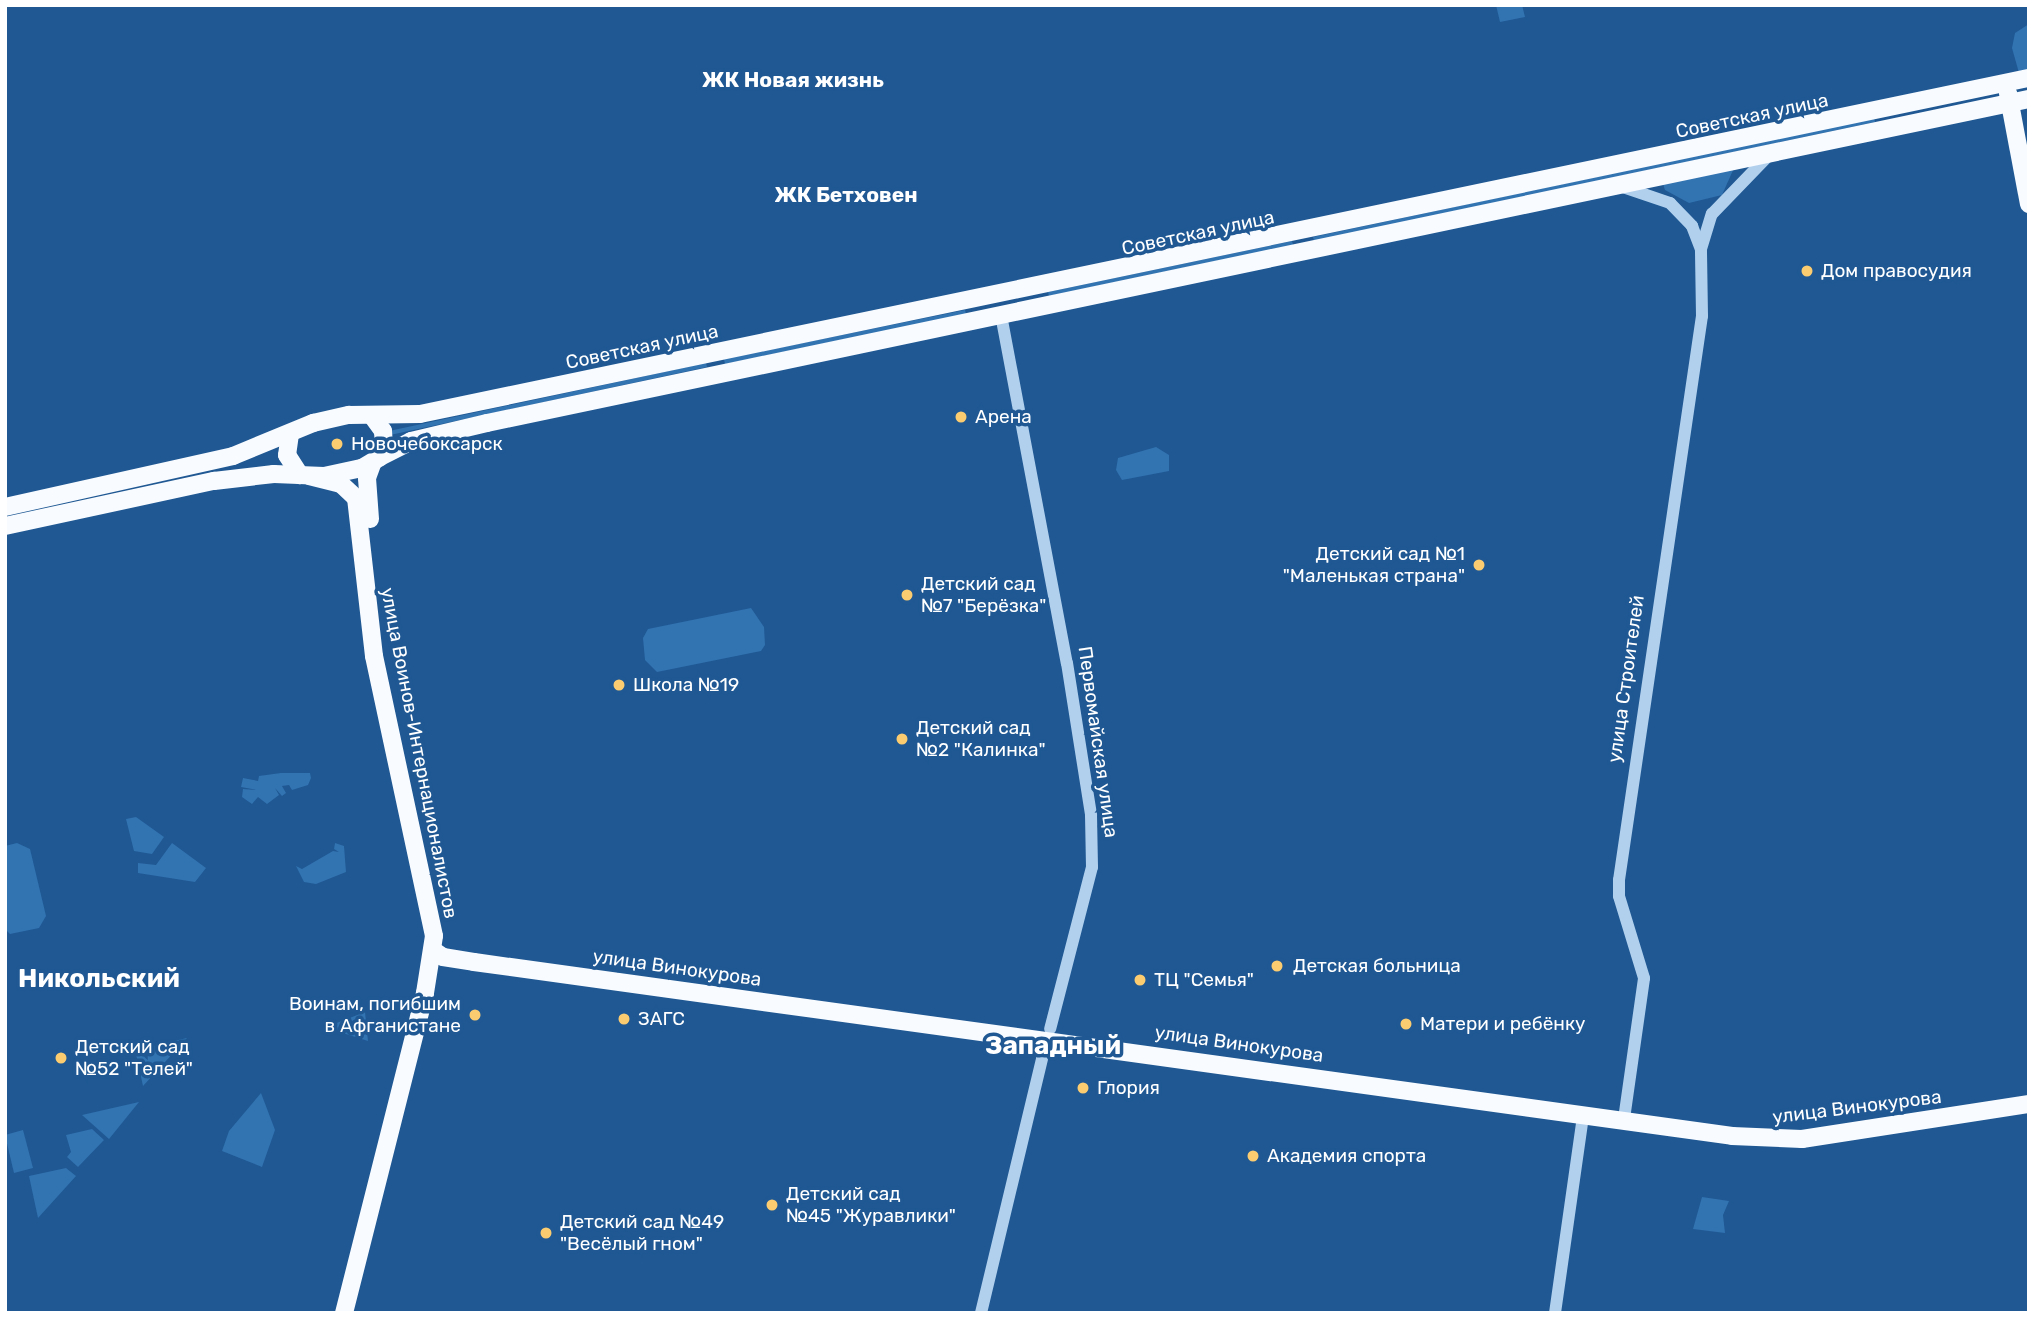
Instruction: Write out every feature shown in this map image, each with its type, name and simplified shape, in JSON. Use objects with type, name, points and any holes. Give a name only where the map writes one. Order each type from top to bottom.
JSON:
[{"type":"main road","name":"Советская улица","points":[[290,434],[313,423],[349,415],[421,414],[998,296],[2029,78]]},
{"type":"main road","points":[[2007,83],[2029,204]]},
{"type":"main road","points":[[5,526],[214,481],[304,476],[376,461],[425,437],[2029,99]]},
{"type":"main road","points":[[1886,108],[1891,129]]},
{"type":"main road","points":[[1304,233],[1308,251]]},
{"type":"main road","name":"Первомайская улица","points":[[998,296],[1001,315]]},
{"type":"main road","points":[[714,354],[718,375]]},
{"type":"main road","name":"улица Воинов-Интернационалистов","points":[[373,416],[385,440],[367,488],[378,604],[396,731]]},
{"type":"main road","points":[[5,507],[197,465],[290,434],[287,455],[304,476]]},
{"type":"main road","name":"улица Воинов-Интернационалистов","points":[[304,476],[341,484],[356,498],[366,608],[396,731],[440,951],[371,1228],[354,1313]]},
{"type":"main road","name":"улица Винокурова","points":[[440,951],[1049,1034],[1625,1117],[1780,1129],[2029,1104]]},
{"type":"main road","name":"улица Винокурова","points":[[1959,1111],[2029,1095]]},
{"type":"main road","name":"улица Воинов-Интернационалистов","points":[[344,1313],[366,1250]]},
{"type":"street","name":"улица Строителей","points":[[1625,1117],[1644,978],[1621,904],[1619,880],[1702,316],[1701,248],[1713,214],[1769,154]]},
{"type":"street","name":"улица Строителей","points":[[1619,186],[1670,203],[1692,226],[1701,248]]},
{"type":"street","name":"Первомайская улица","points":[[981,1313],[1092,867],[1091,815],[1067,661],[1001,315]]},
{"type":"street","points":[[1555,1313],[1583,1111]]},
{"type":"shaded area","points":[[1496,5],[1522,5],[1525,17],[1500,22]]},
{"type":"shaded area","points":[[2029,24],[2029,71],[2019,73],[2012,48],[2015,33]]},
{"type":"shaded area","points":[[1874,118],[1875,122],[1314,241],[1313,237]]},
{"type":"shaded area","points":[[1734,168],[1722,195],[1689,203],[1665,190],[1663,184]]},
{"type":"shaded area","points":[[1292,241],[1293,245],[1049,296],[1048,292]]},
{"type":"shaded area","points":[[965,310],[966,314],[725,364],[724,359]]},
{"type":"shaded area","points":[[706,363],[707,367],[390,435],[389,431]]},
{"type":"shaded area","points":[[1156,447],[1169,455],[1169,471],[1122,480],[1116,470],[1118,458]]},
{"type":"shaded area","points":[[751,608],[764,627],[765,645],[761,651],[657,672],[645,660],[643,638],[648,629]]},
{"type":"shaded area","points":[[310,773],[311,778],[308,785],[292,790],[289,785],[282,786],[286,793],[282,796],[275,788],[279,795],[267,804],[258,797],[252,804],[242,797],[243,789],[257,790],[241,787],[243,778],[258,781],[259,776]]},
{"type":"shaded area","points":[[136,817],[164,837],[152,854],[134,851],[126,819]]},
{"type":"shaded area","points":[[17,843],[30,849],[46,916],[39,928],[10,934],[5,929],[5,846]]},
{"type":"shaded area","points":[[172,843],[206,868],[195,882],[138,873],[138,863],[156,865]]},
{"type":"shaded area","points":[[335,843],[344,846],[346,872],[316,884],[304,882],[296,866],[302,869],[333,851],[339,852],[334,849]]},
{"type":"shaded area","points":[[365,1012],[368,1041],[330,1029],[329,1026]]},
{"type":"shaded area","points":[[187,1038],[143,1086],[135,1050]]},
{"type":"shaded area","points":[[261,1093],[275,1130],[262,1167],[222,1151],[229,1131]]},
{"type":"shaded area","points":[[139,1102],[109,1139],[82,1115]]},
{"type":"shaded area","points":[[92,1129],[104,1140],[78,1167],[67,1157],[71,1152],[66,1135]]},
{"type":"shaded area","points":[[23,1130],[33,1168],[14,1173],[5,1135]]},
{"type":"shaded area","points":[[66,1168],[76,1176],[38,1218],[29,1176]]},
{"type":"shaded area","points":[[1702,1197],[1729,1201],[1723,1215],[1725,1233],[1693,1229]]},
{"type":"place","name":"Дом правосудия","points":[[1807,271]]},
{"type":"place","name":"Арена","points":[[961,417]]},
{"type":"place","name":"Новочебоксарск","points":[[337,444]]},
{"type":"place","name":"Детский сад №1 \"Маленькая страна\"","points":[[1479,565]]},
{"type":"place","name":"Детский сад №7 \"Берёзка\"","points":[[907,595]]},
{"type":"place","name":"Школа №19","points":[[619,685]]},
{"type":"place","name":"Детский сад №2 \"Калинка\"","points":[[902,739]]},
{"type":"place","name":"Детская больница","points":[[1277,966]]},
{"type":"place","name":"ТЦ \"Семья\"","points":[[1140,980]]},
{"type":"place","name":"Воинам, погибшим в Афганистане","points":[[475,1015]]},
{"type":"place","name":"ЗАГС","points":[[624,1019]]},
{"type":"place","name":"Матери и ребёнку","points":[[1406,1024]]},
{"type":"place","name":"Детский сад №52 \"Телей\"","points":[[61,1058]]},
{"type":"place","name":"Глория","points":[[1083,1088]]},
{"type":"place","name":"Академия спорта","points":[[1253,1156]]},
{"type":"place","name":"Детский сад №45 \"Журавлики\"","points":[[772,1205]]},
{"type":"place","name":"Детский сад №49 \"Весёлый гном\"","points":[[546,1233]]},
{"type":"district","name":"ЖК Новая жизнь","points":[[793,80]]},
{"type":"district","name":"ЖК Бетховен","points":[[846,195]]},
{"type":"district","name":"Никольский","points":[[99,979]]},
{"type":"district","name":"Западный","points":[[1053,1046]]}]
